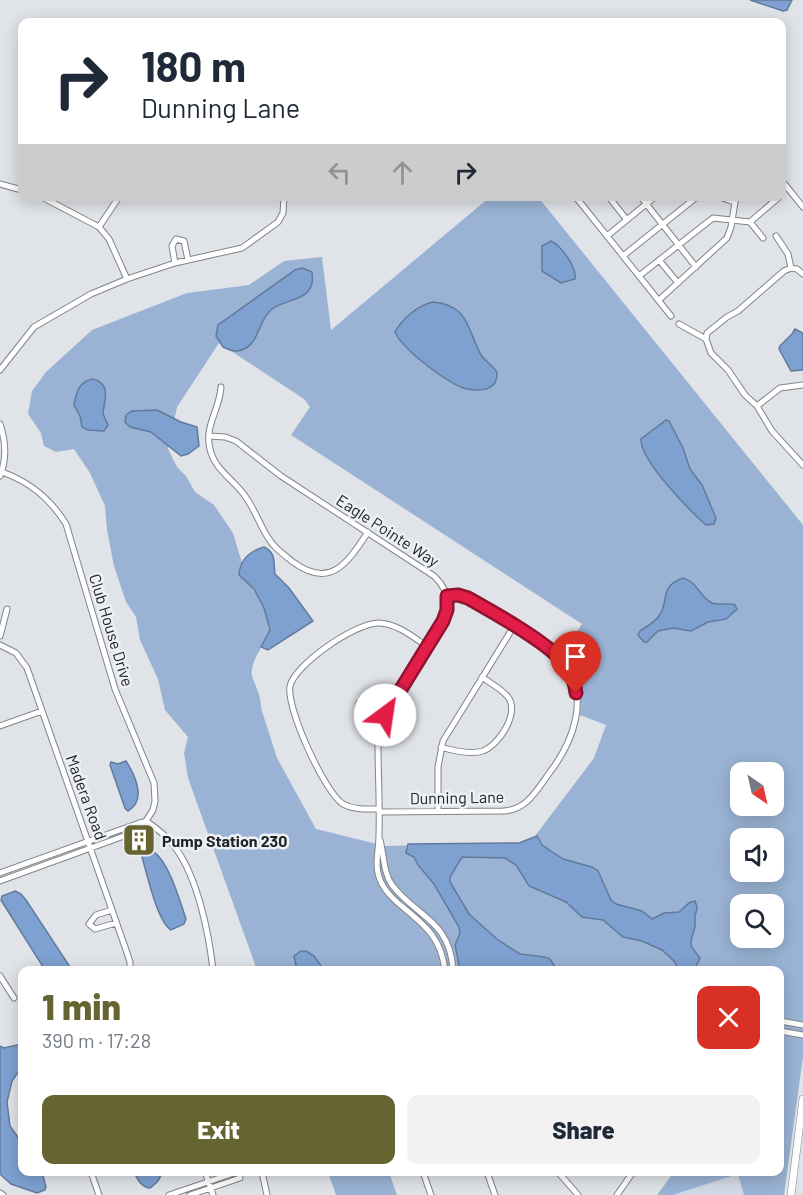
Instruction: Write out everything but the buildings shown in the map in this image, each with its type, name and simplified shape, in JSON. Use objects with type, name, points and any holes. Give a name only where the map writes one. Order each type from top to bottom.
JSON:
[{"type":"street","points":[[0,184],[18,189]]},
{"type":"street","points":[[786,186],[803,207]]},
{"type":"street","points":[[50,201],[99,227],[110,239],[127,279]]},
{"type":"street","points":[[99,227],[116,201]]},
{"type":"street","points":[[0,370],[34,327],[91,294],[127,279],[175,263],[242,248],[278,222],[283,213],[284,201]]},
{"type":"street","points":[[579,201],[671,316]]},
{"type":"street","points":[[612,201],[627,220]]},
{"type":"street","points":[[644,201],[696,267]]},
{"type":"street","points":[[607,236],[650,201]]},
{"type":"street","points":[[623,256],[692,201]]},
{"type":"street","points":[[658,300],[723,243],[729,232],[735,201]]},
{"type":"street","points":[[750,222],[774,201]]},
{"type":"street","points":[[639,276],[713,218],[750,222],[762,238]]},
{"type":"street","points":[[776,236],[788,254],[790,268]]},
{"type":"street","points":[[175,263],[172,246],[176,239],[184,241],[188,260]]},
{"type":"street","points":[[659,260],[678,283]]},
{"type":"street","points":[[803,274],[797,270],[786,269],[738,311],[707,333],[706,339],[710,350],[757,406],[772,430],[803,465]]},
{"type":"street","points":[[679,324],[706,339]]},
{"type":"street","points":[[757,406],[780,388],[803,385]]},
{"type":"street","points":[[221,387],[221,395],[209,426],[208,436],[213,458],[217,466],[246,497],[268,538],[278,550],[301,567],[322,573],[339,569],[349,561],[368,532]]},
{"type":"street","points":[[0,424],[5,450],[1,474]]},
{"type":"street","name":"Eagle Pointe Way","points":[[208,436],[225,437],[236,441],[281,476],[434,576],[444,588],[447,596]]},
{"type":"street","name":"Club House Drive","points":[[1,474],[28,483],[39,491],[66,524],[115,690],[154,783],[155,801],[146,821]]},
{"type":"street","name":"Dunning Lane","points":[[428,647],[392,625],[368,624],[354,629],[296,672],[291,683],[289,698],[295,720],[331,792],[351,808],[379,811],[503,812],[520,807],[530,799],[556,765],[569,740],[575,723],[576,688],[565,665],[551,651],[468,598],[458,595],[447,596]]},
{"type":"street","points":[[444,966],[436,939],[424,924],[390,896],[383,886],[376,867],[376,856],[379,838],[379,736],[383,720],[446,616],[447,596]]},
{"type":"street","points":[[0,636],[7,609]]},
{"type":"street","points":[[438,811],[438,766],[441,747],[449,729],[514,626]]},
{"type":"street","name":"Madera Road","points":[[0,645],[16,653],[24,664],[91,848],[130,966]]},
{"type":"street","points":[[441,747],[461,752],[485,750],[492,745],[510,721],[513,708],[509,697],[482,677]]},
{"type":"street","points":[[379,736],[368,731],[358,713],[359,703],[381,688],[396,696]]},
{"type":"street","points":[[0,726],[42,711]]},
{"type":"street","points":[[0,873],[146,821]]},
{"type":"street","points":[[0,881],[124,836],[146,821]]},
{"type":"street","points":[[146,821],[158,829],[177,850],[190,875],[207,929],[212,966]]},
{"type":"street","points":[[379,838],[387,877],[398,892],[438,928],[449,950],[452,966]]},
{"type":"street","points":[[112,910],[96,915],[90,924],[95,929],[116,923]]},
{"type":"street","points":[[0,976],[14,998]]},
{"type":"street","points":[[784,1022],[803,1026]]},
{"type":"street","points":[[784,1032],[803,1035]]},
{"type":"street","points":[[791,1195],[803,1099]]},
{"type":"street","points":[[92,1176],[99,1195]]},
{"type":"street","points":[[206,1176],[213,1195]]},
{"type":"street","points":[[169,1195],[240,1178],[239,1176]]},
{"type":"street","points":[[263,1176],[267,1195]]},
{"type":"street","points":[[424,1176],[431,1195]]},
{"type":"street","points":[[488,1176],[495,1195]]},
{"type":"street","points":[[561,1176],[578,1195]]},
{"type":"street","points":[[617,1195],[630,1176]]},
{"type":"street","points":[[190,1195],[209,1184]]},
{"type":"shaded area","points":[[750,0],[792,0],[787,10],[783,11]]},
{"type":"shaded area","points":[[485,201],[541,201],[803,525],[803,1057],[784,1195],[744,1195],[739,1176],[784,1176],[784,966],[256,966],[188,778],[184,753],[188,737],[165,710],[158,679],[140,640],[136,617],[126,602],[114,566],[105,506],[90,473],[74,449],[56,452],[44,446],[41,433],[28,414],[32,391],[46,372],[92,330],[187,293],[249,285],[284,261],[322,257],[331,330]],"holes":[[[219,343],[304,399],[310,407],[291,435],[582,624],[561,656],[576,684],[580,699],[580,715],[606,725],[594,758],[532,840],[519,843],[385,846],[316,829],[277,758],[252,674],[257,656],[270,634],[264,608],[240,566],[242,563],[233,533],[214,505],[195,492],[186,476],[177,467],[168,449],[177,407]]]},
{"type":"shaded area","points":[[551,241],[568,257],[574,269],[575,279],[561,283],[542,271],[542,246]]},
{"type":"shaded area","points":[[302,268],[312,272],[310,289],[305,294],[272,309],[264,318],[254,340],[246,348],[234,351],[223,347],[216,336],[218,325],[295,270]]},
{"type":"shaded area","points":[[433,302],[454,308],[465,320],[481,355],[497,372],[496,381],[492,386],[474,390],[455,384],[425,364],[399,339],[395,332],[402,322],[411,313]]},
{"type":"shaded area","points":[[795,329],[803,333],[803,370],[791,371],[779,349]]},
{"type":"shaded area","points":[[93,379],[103,385],[106,393],[103,414],[108,425],[104,431],[88,430],[82,427],[80,416],[74,405],[81,385]]},
{"type":"shaded area","points":[[157,410],[197,427],[199,446],[181,456],[151,432],[130,427],[125,422],[126,415],[132,411]]},
{"type":"shaded area","points":[[666,420],[669,421],[683,448],[690,469],[702,485],[716,518],[714,524],[706,525],[678,497],[648,459],[641,439]]},
{"type":"shaded area","points":[[264,547],[273,555],[275,574],[289,588],[313,621],[268,650],[261,647],[270,630],[264,608],[254,589],[239,575],[241,565],[247,557]]},
{"type":"shaded area","points":[[683,578],[692,583],[712,603],[732,604],[737,609],[726,619],[708,622],[691,631],[673,628],[658,631],[647,642],[644,642],[638,635],[640,631],[657,618],[670,586]]},
{"type":"shaded area","points":[[126,761],[138,787],[137,801],[128,811],[110,765],[111,762],[118,764]]},
{"type":"shaded area","points":[[537,836],[542,845],[563,859],[592,867],[598,871],[611,900],[616,904],[642,911],[652,919],[664,913],[679,912],[695,901],[697,908],[691,943],[700,958],[696,966],[677,966],[662,950],[642,941],[623,937],[603,920],[582,917],[566,902],[529,886],[516,865],[505,858],[462,857],[450,877],[450,882],[469,914],[498,940],[520,954],[545,957],[550,959],[554,966],[459,966],[455,945],[460,933],[459,927],[434,884],[414,857],[406,853],[408,844],[519,843]]},
{"type":"shaded area","points":[[147,849],[154,852],[167,868],[186,919],[184,924],[171,930],[161,917],[150,885],[142,857]]},
{"type":"shaded area","points":[[15,891],[21,894],[69,966],[42,966],[1,900],[2,896]]},
{"type":"shaded area","points":[[301,951],[306,951],[314,956],[321,966],[296,966],[294,956]]},
{"type":"shaded area","points":[[18,1045],[18,1072],[12,1081],[7,1102],[10,1126],[18,1137],[18,1176],[43,1176],[45,1190],[37,1193],[11,1184],[0,1174],[0,1046],[4,1048]]},
{"type":"shaded area","points":[[136,1176],[160,1176],[150,1188]]},
{"type":"shaded area","points":[[329,1176],[390,1176],[397,1195],[336,1195]]},
{"type":"shaded area","points":[[671,1176],[732,1176],[673,1195],[657,1195]]},
{"type":"shaded area","points":[[733,1176],[739,1176],[744,1195],[673,1195]]},
{"type":"place","name":"Pump Station 230","points":[[139,840]]},
{"type":"route","points":[[385,715],[443,621],[447,610],[447,596],[453,595],[468,598],[551,651],[565,665],[576,688],[576,693]]}]
